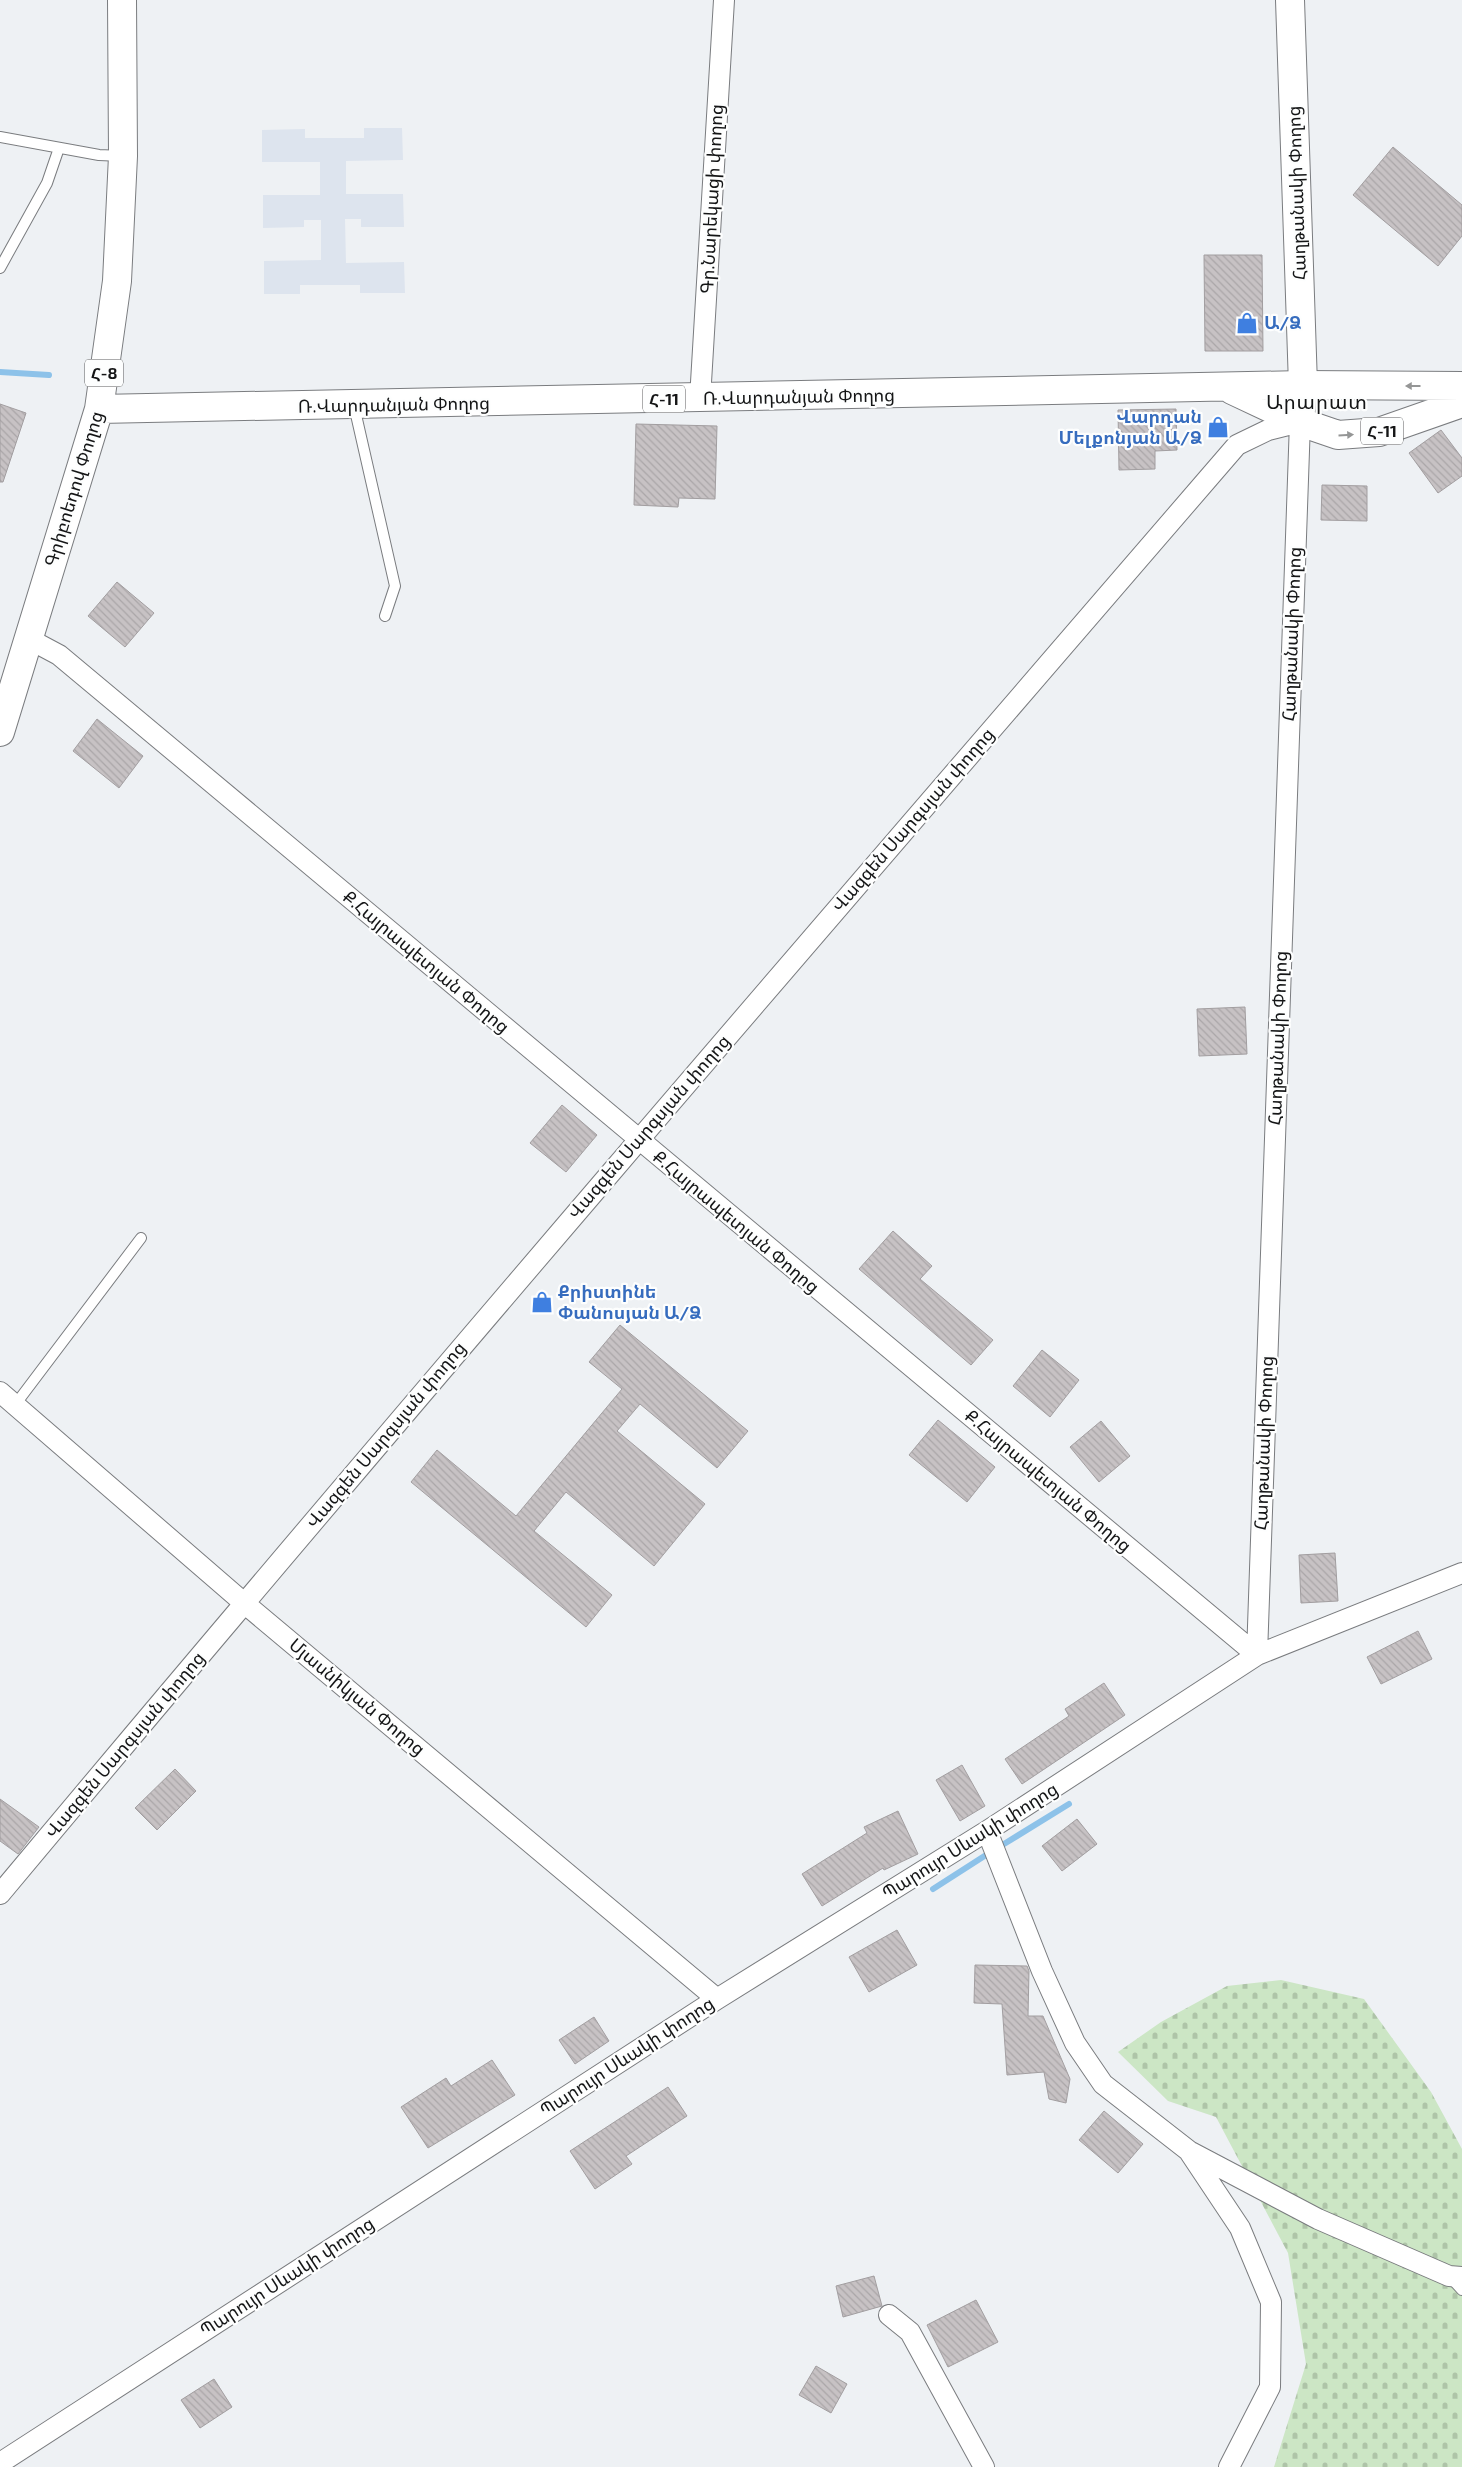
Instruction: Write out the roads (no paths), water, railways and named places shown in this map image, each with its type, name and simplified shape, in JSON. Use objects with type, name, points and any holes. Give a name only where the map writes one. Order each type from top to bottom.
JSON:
[{"type":"main road","name":"Գրիբոեդով Փողոց","points":[[2,719],[29,639],[99,409],[117,281],[123,156],[122,0]]},
{"type":"main road","name":"Հաղթանակի Փողոց","points":[[1290,0],[1303,385]]},
{"type":"main road","name":"Հ-11","points":[[1228,388],[1303,385],[1462,386]]},
{"type":"main road","points":[[1300,422],[1303,385]]},
{"type":"main road","name":"Ռ.Վարդանյան Փողոց","points":[[99,409],[354,406],[1228,388]]},
{"type":"main road","name":"Հ-11","points":[[1228,388],[1300,422],[1338,435],[1379,432],[1462,404]]},
{"type":"street","name":"Գր.Նարեկացի փողոց","points":[[700,399],[724,0]]},
{"type":"street","name":"Վազգեն Սարգսյան փողոց","points":[[0,1894],[244,1603],[638,1140],[1238,445],[1268,430],[1300,422]]},
{"type":"street","name":"Հաղթանակի Փողոց","points":[[1257,1655],[1300,422]]},
{"type":"street","name":"Ք.Հայրապետյան Փողոց","points":[[29,639],[59,654],[638,1140],[1257,1655]]},
{"type":"street","name":"Մյասնիկյան Փողոց","points":[[7,1399],[244,1603],[717,1999]]},
{"type":"street","name":"Պարույր Սևակի փողոց","points":[[0,2463],[717,1999],[987,1831],[1257,1655],[1462,1573]]},
{"type":"street","points":[[987,1831],[1042,1971],[1075,2043],[1103,2084],[1189,2151],[1318,2220],[1458,2281]]},
{"type":"street","points":[[1189,2151],[1240,2228],[1270,2302],[1270,2387],[1229,2467]]},
{"type":"street","points":[[889,2315],[910,2332],[984,2467]]},
{"type":"lane","points":[[0,137],[99,155],[123,156]]},
{"type":"lane","points":[[0,268],[47,183],[59,148]]},
{"type":"lane","points":[[354,406],[395,586],[385,616]]},
{"type":"lane","points":[[7,1399],[142,1238]]},
{"type":"waterway","points":[[0,372],[49,375]]},
{"type":"waterway","points":[[1004,1844],[1069,1804]]},
{"type":"waterway","points":[[933,1889],[986,1855]]},
{"type":"place","name":"Ա/Ձ","points":[[1247,323]]},
{"type":"place","name":"Վարդան Մելքոնյան Ա/Ձ","points":[[1218,427]]},
{"type":"place","name":"Քրիստինե Փանոսյան Ա/Ձ","points":[[542,1302]]},
{"type":"district","name":"Արարատ","points":[[1317,402]]}]
